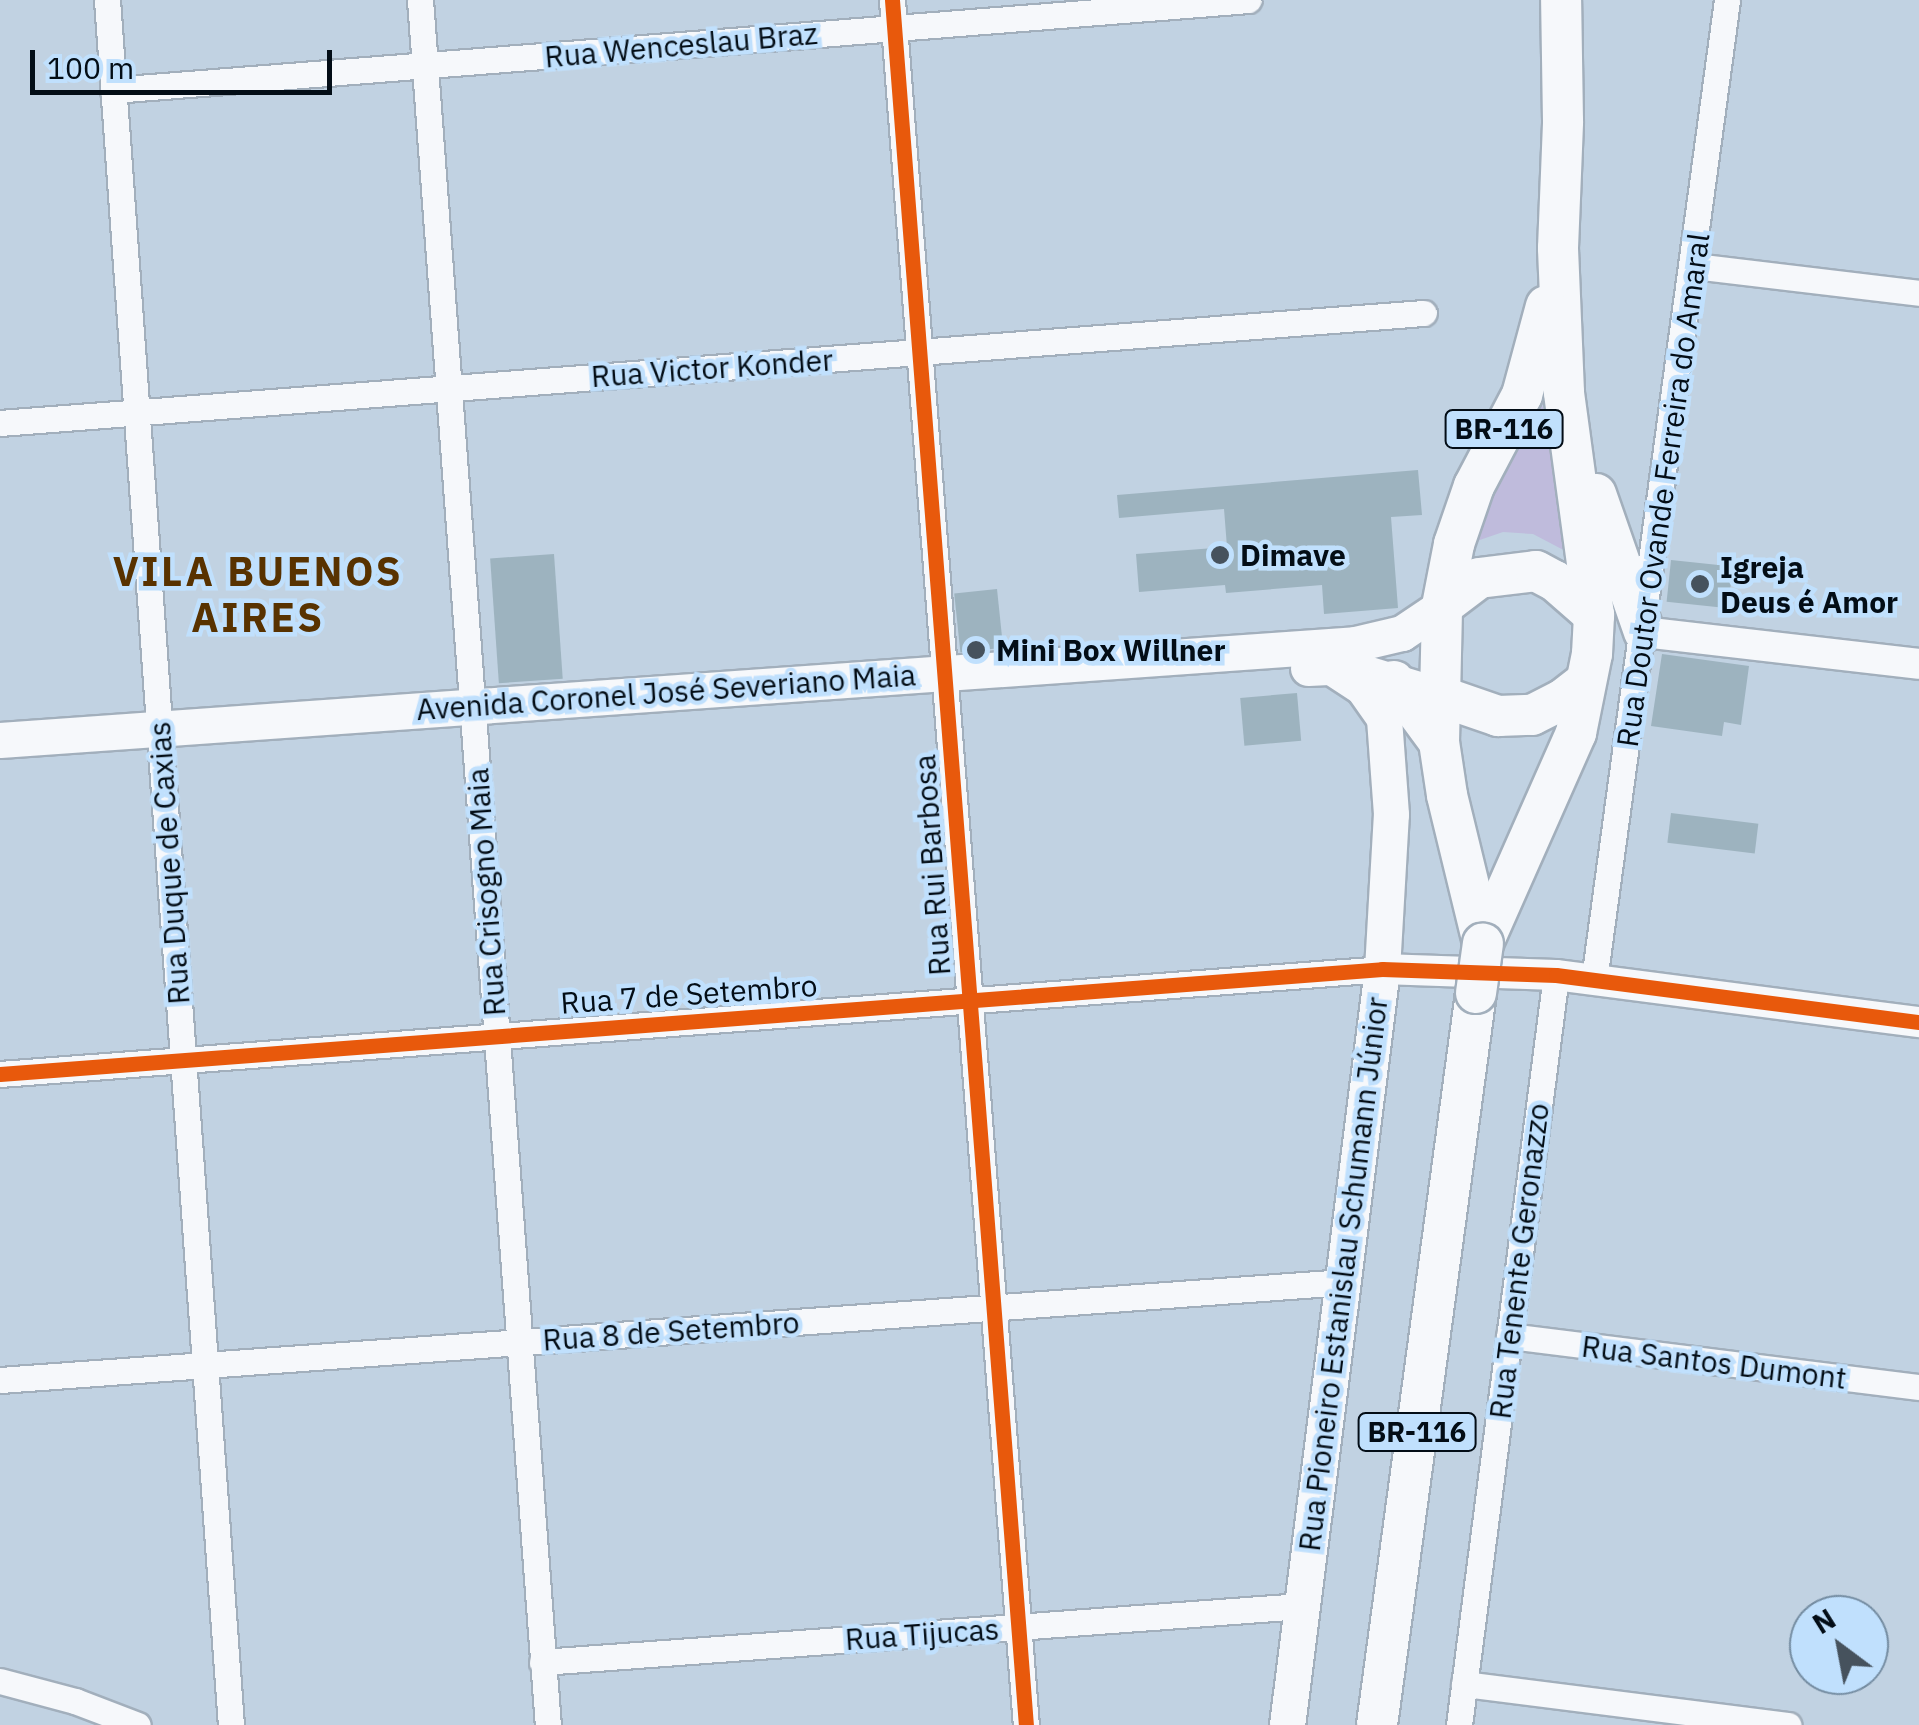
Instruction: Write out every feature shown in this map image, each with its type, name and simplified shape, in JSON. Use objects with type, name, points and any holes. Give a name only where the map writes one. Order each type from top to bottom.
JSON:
[{"type":"highway","name":"BR-116","points":[[1376,1725],[1483,942],[1576,733],[1594,615],[1564,392],[1558,248],[1563,122],[1561,0]]},
{"type":"highway","name":"BR-116","points":[[1483,942],[1446,794],[1439,742],[1437,695],[1442,606],[1454,544],[1474,486],[1522,396],[1536,352],[1558,248]]},
{"type":"highway","points":[[1564,392],[1644,632]]},
{"type":"highway","points":[[1442,606],[1479,578],[1536,571],[1556,581],[1594,615]]},
{"type":"highway","points":[[1394,681],[1439,742]]},
{"type":"highway","points":[[1437,695],[1498,716],[1532,714],[1562,700],[1585,682]]},
{"type":"main road","name":"Avenida Coronel José Severiano Maia","points":[[0,740],[160,740],[945,683],[1355,644],[1402,633],[1442,606]]},
{"type":"main road","name":"Avenida Coronel José Severiano Maia","points":[[945,683],[1331,666],[1437,695]]},
{"type":"main road","name":"Rua Pioneiro Estanislau Schumann Júnior","points":[[1287,1725],[1382,969],[1391,814],[1388,740],[1376,702],[1331,666]]},
{"type":"main road","name":"Avenida Coronel José Severiano Maia","points":[[0,764],[160,740]]},
{"type":"street","name":"Rua Duque de Caxias","points":[[107,0],[231,1725]]},
{"type":"street","name":"Rua Crisogno Maia","points":[[420,0],[548,1725]]},
{"type":"street","name":"Rua Rui Barbosa","points":[[892,0],[1026,1725]]},
{"type":"street","name":"Rua Wenceslau Braz","points":[[114,90],[1248,0]]},
{"type":"street","name":"Rua Doutor Ovande Ferreira do Amaral","points":[[1594,980],[1694,266],[1727,0]]},
{"type":"street","points":[[1694,266],[1919,292]]},
{"type":"street","name":"Rua Victor Konder","points":[[0,423],[1424,313]]},
{"type":"street","points":[[1644,632],[1919,664]]},
{"type":"street","points":[[1382,969],[1556,975],[1919,1022]]},
{"type":"street","name":"Rua 7 de Setembro","points":[[0,1074],[1382,969]]},
{"type":"street","name":"Rua Tenente Geronazzo","points":[[1458,1725],[1556,975]]},
{"type":"street","name":"Rua 8 de Setembro","points":[[0,1380],[1342,1282]]},
{"type":"street","name":"Rua Santos Dumont","points":[[1509,1336],[1919,1387]]},
{"type":"street","name":"Rua Tijucas","points":[[542,1662],[1301,1606]]},
{"type":"street","points":[[0,1681],[75,1700],[138,1725]]},
{"type":"street","points":[[1464,1684],[1788,1725]]},
{"type":"shaded area","points":[[1539,389],[1573,555],[1533,534],[1503,532],[1471,543]]},
{"type":"building","points":[[1418,470],[1422,515],[1391,517],[1398,608],[1324,614],[1322,585],[1226,593],[1225,585],[1139,592],[1136,554],[1227,547],[1224,509],[1119,518],[1117,495]]},
{"type":"building","points":[[554,554],[563,679],[499,683],[490,558]]},
{"type":"building","name":"Igreja Deus é Amor","points":[[1671,560],[1733,566],[1728,608],[1667,602]]},
{"type":"building","points":[[997,589],[1003,648],[960,652],[954,593]]},
{"type":"building","points":[[1662,654],[1749,666],[1741,725],[1724,722],[1722,736],[1651,726]]},
{"type":"building","points":[[1297,693],[1301,741],[1244,746],[1240,698]]},
{"type":"building","points":[[1671,813],[1758,824],[1755,854],[1667,843]]},
{"type":"cycle path","points":[[892,0],[1026,1725]]},
{"type":"cycle path","points":[[0,1074],[1382,969],[1556,975],[1919,1022]]},
{"type":"place","name":"Dimave","points":[[1220,555]]},
{"type":"place","name":"Igreja Deus é Amor","points":[[1700,584]]},
{"type":"place","name":"Mini Box Willner","points":[[976,650]]},
{"type":"district","name":"VILA BUENOS AIRES","points":[[258,594]]}]
